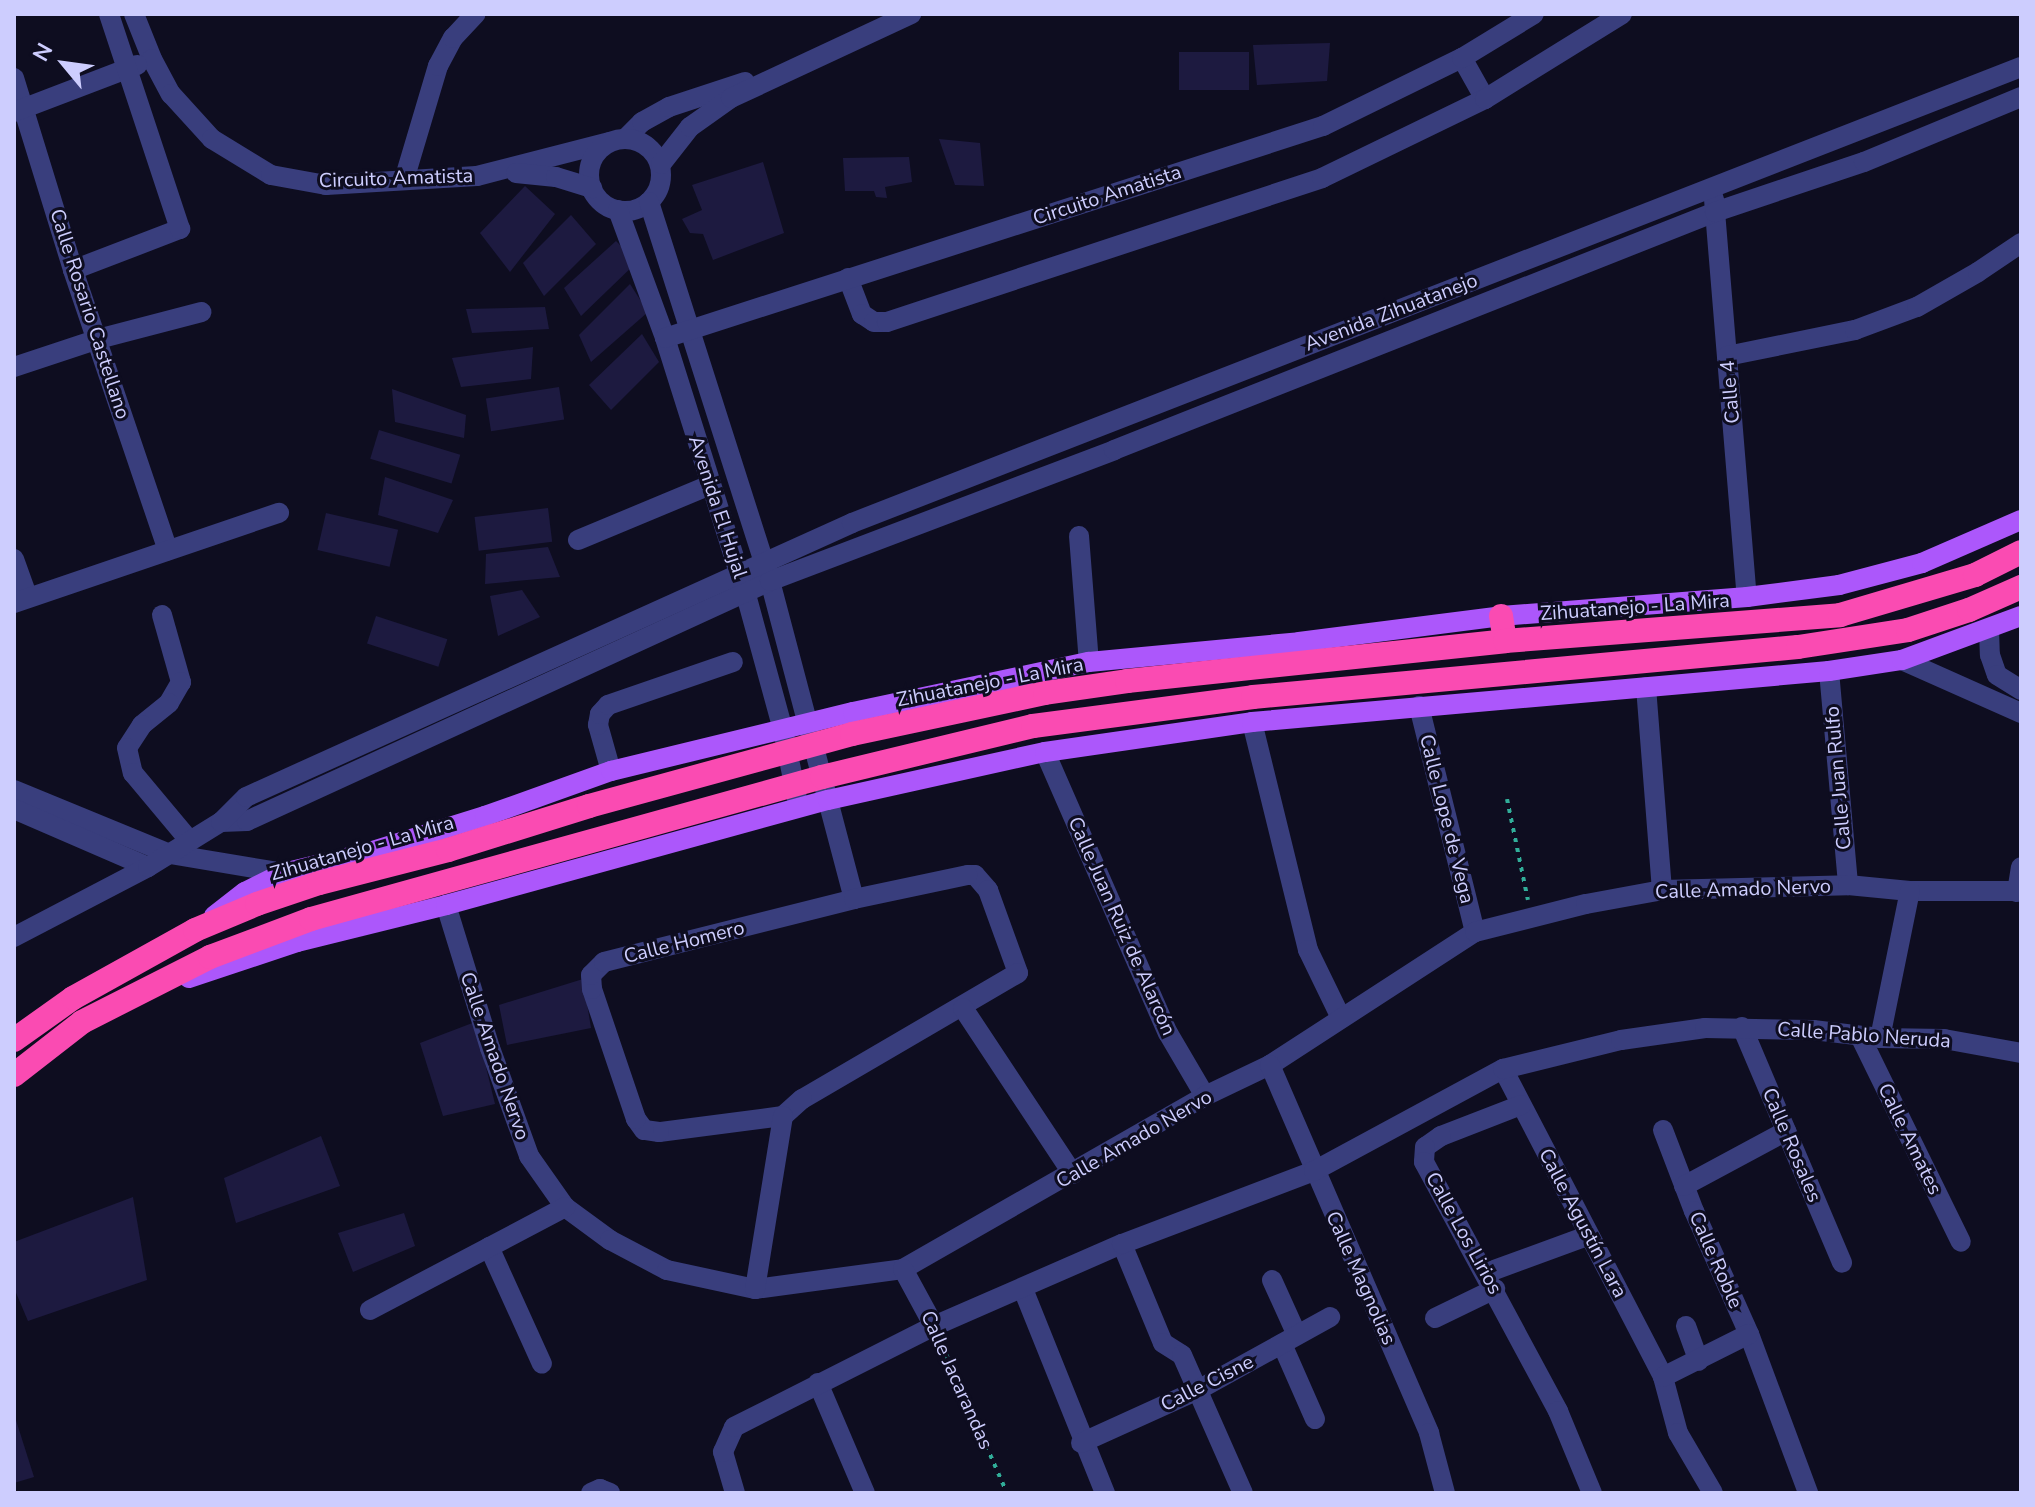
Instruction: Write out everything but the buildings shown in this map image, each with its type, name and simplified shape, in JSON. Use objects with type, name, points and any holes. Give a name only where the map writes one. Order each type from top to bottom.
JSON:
[{"type":"highway","name":"Zihuatanejo - La Mira","points":[[14,1040],[73,998],[195,930],[319,883],[785,741],[1113,683],[1505,641],[1840,615],[1946,585],[2021,552]]},
{"type":"highway","points":[[14,1075],[82,1022],[210,957],[311,919],[796,797],[1033,726],[1253,697],[1798,647],[1908,630],[1969,610],[2021,587]]},
{"type":"highway","points":[[1501,616],[1505,641]]},
{"type":"main road","points":[[811,735],[853,712],[1089,662],[1299,642],[1501,616],[1747,597],[1839,585],[1922,563],[2021,520]]},
{"type":"main road","points":[[825,789],[1045,752],[1252,722],[1829,671],[1902,660],[2021,616]]},
{"type":"main road","points":[[195,930],[245,892],[283,873],[455,825],[611,771],[785,741]]},
{"type":"main road","points":[[82,1022],[205,971],[297,942],[446,905],[796,797]]},
{"type":"street","points":[[73,270],[180,229],[109,14]]},
{"type":"street","name":"Circuito Amatista","points":[[134,14],[152,59],[171,94],[212,139],[271,175],[326,185],[500,172],[556,177],[592,188]]},
{"type":"street","points":[[404,180],[438,66],[453,38],[475,14]]},
{"type":"street","name":"Circuito Amatista","points":[[661,164],[690,127],[731,98],[911,14]]},
{"type":"street","name":"Circuito Amatista","points":[[665,338],[1323,126],[1462,58],[1534,14]]},
{"type":"street","points":[[848,278],[862,314],[874,322],[887,322],[1322,178],[1485,99],[1622,14]]},
{"type":"street","points":[[1462,58],[1485,99]]},
{"type":"street","points":[[19,110],[152,59]]},
{"type":"street","name":"Avenida Zihuatanejo","points":[[766,572],[964,480],[2021,67]]},
{"type":"street","name":"Circuito Amatista","points":[[500,172],[617,140],[669,107],[787,70]]},
{"type":"street","name":"Calle Rosario Castellano","points":[[14,78],[19,110],[168,550]]},
{"type":"street","name":"Avenida Zihuatanejo","points":[[766,572],[1114,450],[1715,212],[1864,162],[2021,97]]},
{"type":"street","points":[[617,140],[650,149],[661,164],[658,189],[649,202],[629,211],[602,203],[592,188],[589,171],[595,154],[617,140]]},
{"type":"street","name":"Calle 4","points":[[1713,186],[1747,597]]},
{"type":"street","name":"Avenida El Hujal","points":[[649,202],[766,572],[854,899]]},
{"type":"street","name":"Avenida El Hujal","points":[[618,210],[665,338],[742,583],[785,741],[796,797]]},
{"type":"street","points":[[1727,356],[1855,330],[1904,312],[1978,272],[2021,243]]},
{"type":"street","points":[[14,367],[98,339],[202,312]]},
{"type":"street","points":[[964,480],[968,502]]},
{"type":"street","points":[[578,540],[710,485]]},
{"type":"street","points":[[14,559],[21,600],[279,513]]},
{"type":"street","points":[[1079,536],[1089,662]]},
{"type":"street","points":[[14,937],[170,854],[221,822],[246,797],[766,572]]},
{"type":"street","points":[[162,615],[181,682],[169,703],[142,725],[127,748],[133,773],[189,840]]},
{"type":"street","points":[[1989,630],[1990,655],[1997,675],[2021,690]]},
{"type":"street","points":[[1902,660],[2021,713]]},
{"type":"street","points":[[611,771],[598,725],[600,714],[608,705],[733,662]]},
{"type":"street","name":"Calle Juan Rulfo","points":[[1829,671],[1848,885]]},
{"type":"street","points":[[1646,687],[1662,890]]},
{"type":"street","name":"Calle Lope de Vega","points":[[1419,706],[1475,932]]},
{"type":"street","points":[[1252,722],[1308,950],[1341,1018]]},
{"type":"street","name":"Calle Juan Ruiz de Alarcón","points":[[1045,752],[1168,1033],[1205,1096]]},
{"type":"street","points":[[14,790],[170,854],[283,873]]},
{"type":"street","points":[[14,809],[148,867]]},
{"type":"street","points":[[2019,892],[2021,867]]},
{"type":"street","name":"Calle Homero","points":[[975,875],[988,890],[1018,973],[963,1008],[802,1099],[783,1116],[659,1132],[644,1130],[631,1104],[591,975],[604,962],[854,899],[975,875]]},
{"type":"street","name":"Calle Amado Nervo","points":[[446,905],[529,1156],[565,1207],[610,1240],[667,1270],[755,1289],[903,1269],[1205,1096],[1270,1065],[1475,932],[1662,890],[1848,885],[1910,891],[2019,892]]},
{"type":"street","points":[[1870,1037],[1910,891]]},
{"type":"street","points":[[963,1008],[1073,1174]]},
{"type":"street","name":"Calle Pablo Neruda","points":[[735,1493],[723,1452],[734,1427],[934,1326],[1122,1244],[1314,1171],[1503,1069],[1621,1040],[1705,1028],[1742,1027],[1944,1039],[2021,1053]]},
{"type":"street","name":"Calle Rosales","points":[[1742,1027],[1842,1263]]},
{"type":"street","name":"Calle Amates","points":[[1870,1037],[1961,1242]]},
{"type":"street","name":"Calle Magnolias","points":[[1270,1065],[1429,1433],[1445,1493]]},
{"type":"street","name":"Calle Agustín Lara","points":[[1503,1069],[1587,1236],[1663,1377],[1678,1433],[1713,1493]]},
{"type":"street","name":"Calle Los Lirios","points":[[1521,1105],[1441,1136],[1425,1147],[1424,1162],[1558,1411],[1592,1493]]},
{"type":"street","points":[[755,1289],[783,1116]]},
{"type":"street","name":"Calle Roble","points":[[1663,1130],[1684,1186],[1749,1334],[1808,1493]]},
{"type":"street","points":[[1684,1186],[1786,1131]]},
{"type":"street","points":[[370,1310],[565,1207]]},
{"type":"street","points":[[1435,1318],[1490,1281],[1587,1236]]},
{"type":"street","points":[[1122,1244],[1163,1343],[1182,1355],[1243,1493]]},
{"type":"street","points":[[489,1247],[542,1364]]},
{"type":"street","name":"Calle Jacarandas","points":[[903,1269],[934,1326]]},
{"type":"street","points":[[1272,1280],[1315,1419]]},
{"type":"street","points":[[1023,1289],[1081,1443],[1105,1493]]},
{"type":"street","name":"Calle Cisne","points":[[1081,1443],[1198,1390],[1330,1317]]},
{"type":"street","points":[[1686,1326],[1699,1361]]},
{"type":"street","points":[[1663,1377],[1749,1334]]},
{"type":"street","points":[[818,1383],[865,1493]]},
{"type":"path","points":[[1507,799],[1532,918]]},
{"type":"path","name":"Calle Jacarandas","points":[[934,1326],[1007,1493]]}]
